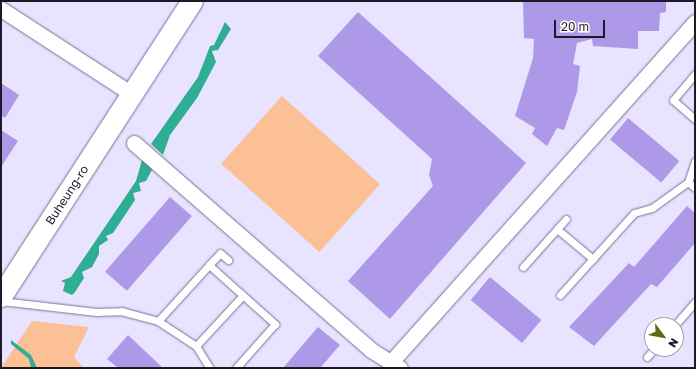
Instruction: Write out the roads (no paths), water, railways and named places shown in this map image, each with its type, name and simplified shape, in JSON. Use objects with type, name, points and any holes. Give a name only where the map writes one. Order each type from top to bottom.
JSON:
[{"type":"street","name":"Buheung-ro","points":[[1,296],[192,1]]},
{"type":"street","points":[[1,9],[132,94]]},
{"type":"street","points":[[134,143],[371,350],[395,365],[695,22]]},
{"type":"lane","points":[[695,74],[673,100],[695,119]]},
{"type":"lane","points":[[560,295],[634,212],[652,208],[688,182],[695,161]]},
{"type":"lane","points":[[688,182],[695,188]]},
{"type":"lane","points":[[523,267],[566,219]]},
{"type":"lane","points":[[557,229],[593,259]]},
{"type":"lane","points":[[158,322],[220,253],[228,260]]},
{"type":"lane","points":[[209,264],[275,324],[236,368]]},
{"type":"lane","points":[[196,346],[243,294]]},
{"type":"lane","points":[[1,301],[96,312],[121,311],[158,322],[196,346],[210,368]]},
{"type":"lane","points":[[682,317],[695,302]]}]
